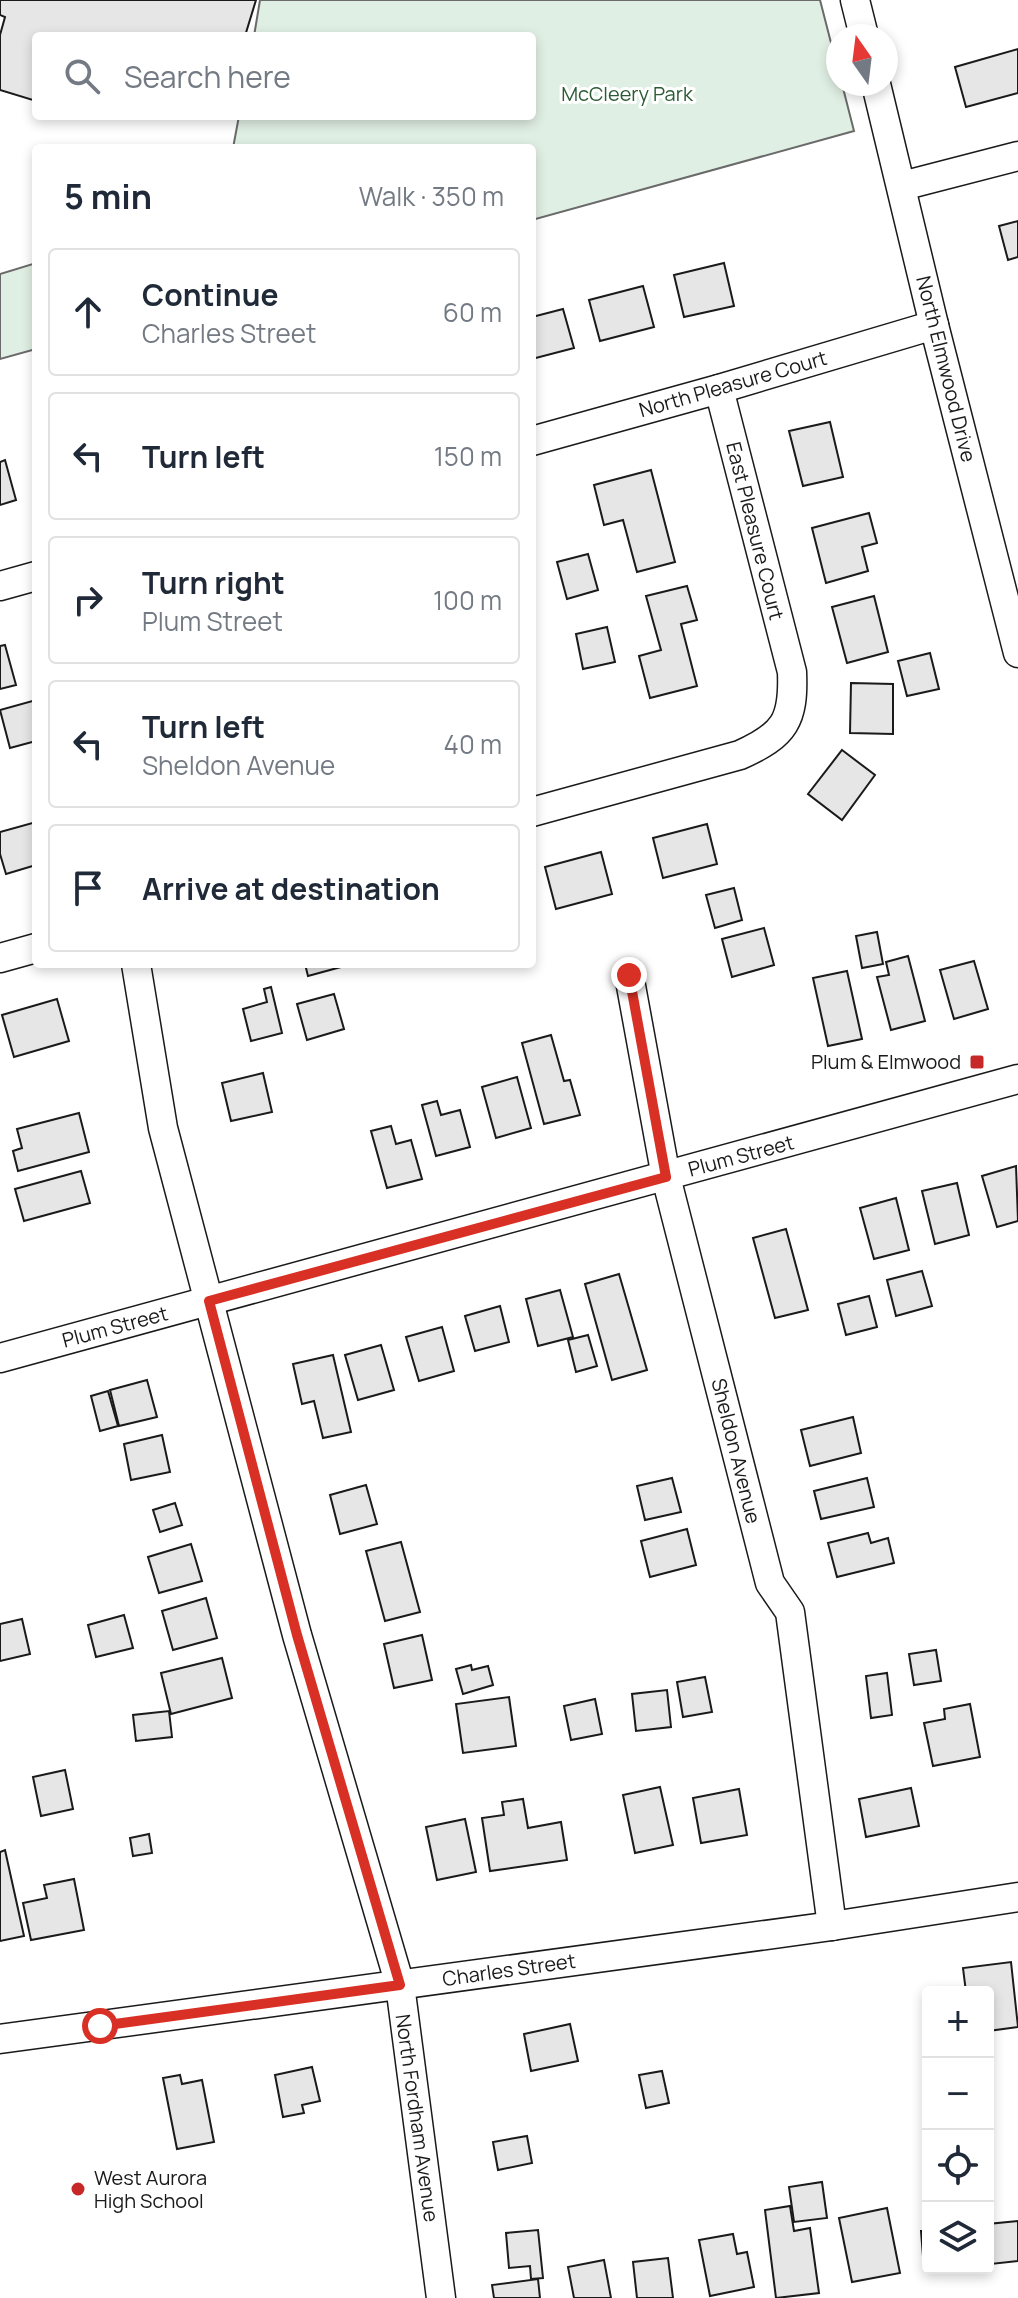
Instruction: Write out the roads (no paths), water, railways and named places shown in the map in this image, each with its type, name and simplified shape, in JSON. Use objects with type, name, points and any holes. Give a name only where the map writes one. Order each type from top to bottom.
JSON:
[{"type":"street","points":[[855,0],[861,24]]},
{"type":"street","name":"North Elmwood Drive","points":[[879,96],[1018,653]]},
{"type":"street","points":[[902,186],[1018,156]]},
{"type":"street","name":"North Pleasure Court","points":[[536,440],[934,325]]},
{"type":"street","name":"East Pleasure Court","points":[[536,811],[740,755],[766,744],[786,724],[793,701],[792,672],[719,389]]},
{"type":"street","points":[[0,586],[32,577]]},
{"type":"street","points":[[0,958],[32,949]]},
{"type":"street","name":"North Fordham Avenue","points":[[137,968],[163,1128],[297,1635],[400,1985],[441,2298]]},
{"type":"street","name":"Sheldon Avenue","points":[[629,975],[666,1177],[770,1583],[790,1612],[832,1926]]},
{"type":"street","name":"Plum Street","points":[[0,1358],[1018,1079]]},
{"type":"street","name":"Charles Street","points":[[0,2039],[832,1926],[1018,1897]]},
{"type":"place","name":"Plum & Elmwood","points":[[977,1062]]},
{"type":"place","name":"West Aurora High School","points":[[78,2189]]},
{"type":"park label","name":"McCleery Park","points":[[627,94]]}]
